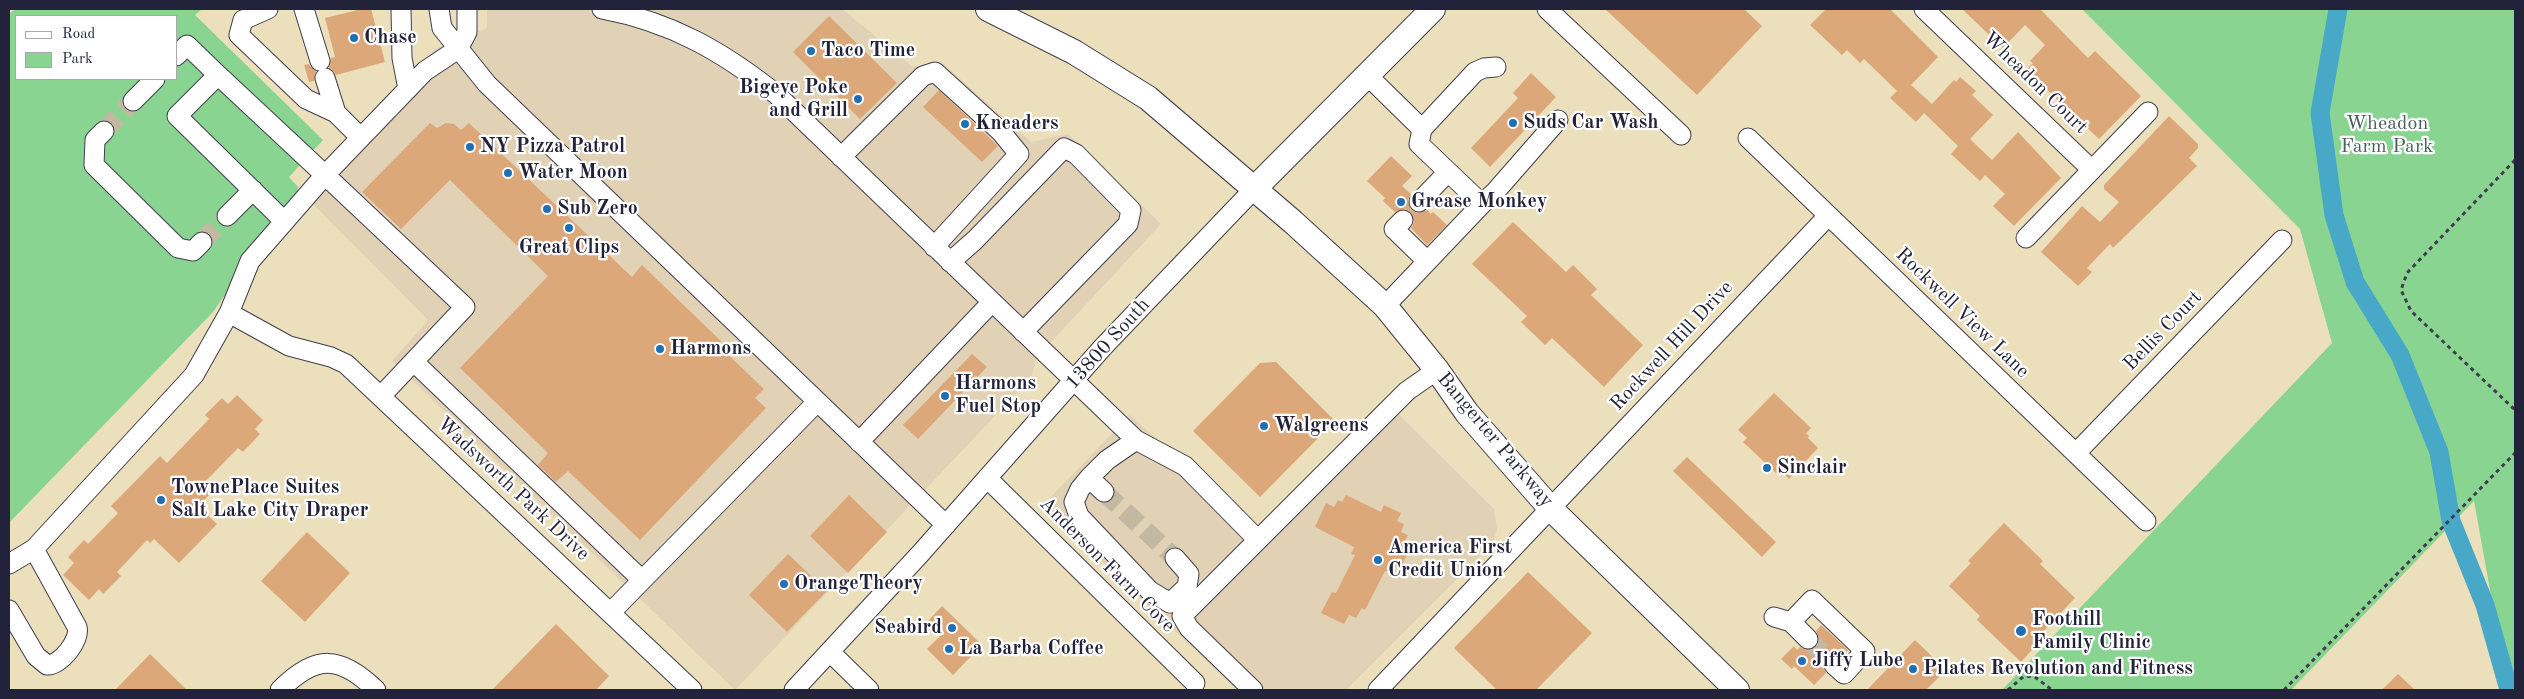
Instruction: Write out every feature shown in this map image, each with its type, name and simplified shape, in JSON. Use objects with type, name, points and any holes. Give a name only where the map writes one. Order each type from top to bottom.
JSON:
[{"type":"main road","name":"Bangerter Parkway","points":[[988,9],[1074,52],[1148,98],[1255,188],[1384,306],[1437,370],[1467,413],[1551,509],[1737,690]]},
{"type":"main road","name":"13800 South","points":[[1255,188],[1366,74],[1433,9]]},
{"type":"street","points":[[268,9],[243,20],[239,35],[306,98],[336,113],[360,136]]},
{"type":"street","points":[[304,9],[336,113]]},
{"type":"street","points":[[401,9],[402,58],[408,89]]},
{"type":"street","points":[[439,9],[442,28],[487,84],[946,525]]},
{"type":"street","points":[[9,564],[34,549],[194,375],[229,313],[250,261],[360,136],[425,71],[458,49],[467,32],[467,9]]},
{"type":"street","points":[[603,9],[644,20],[692,38],[736,63],[776,94],[1136,440],[1185,466],[1258,540]]},
{"type":"street","points":[[1547,9],[1682,135]]},
{"type":"street","name":"Wheadon Court","points":[[1924,9],[2092,170]]},
{"type":"street","points":[[178,54],[187,45],[465,307],[381,396]]},
{"type":"street","points":[[1482,204],[1419,144],[1422,129],[1475,72],[1484,68],[1496,67]]},
{"type":"street","points":[[841,157],[923,76],[935,72],[1001,132],[1019,154],[934,247]]},
{"type":"street","points":[[1366,74],[1422,129]]},
{"type":"street","points":[[218,75],[177,116],[284,221]]},
{"type":"street","points":[[133,101],[153,80]]},
{"type":"street","points":[[2026,238],[2148,112]]},
{"type":"street","points":[[1384,306],[1482,204],[1496,192],[1558,120]]},
{"type":"street","points":[[104,131],[95,140],[94,165],[178,248],[193,250],[202,242]]},
{"type":"street","name":"Rockwell View Lane","points":[[1748,138],[2146,521]]},
{"type":"street","points":[[950,262],[975,240],[1064,148],[1076,154],[1131,210],[1128,224],[1023,332]]},
{"type":"street","points":[[1419,202],[1448,172]]},
{"type":"street","name":"13800 South","points":[[794,690],[946,525],[1103,346],[1255,188]]},
{"type":"street","points":[[227,216],[252,190]]},
{"type":"street","name":"Rockwell Hill Drive","points":[[1378,690],[1828,216]]},
{"type":"street","points":[[1403,220],[1394,229],[1427,261]]},
{"type":"street","name":"Bellis Court","points":[[2076,453],[2282,240]]},
{"type":"street","points":[[859,442],[992,302]]},
{"type":"street","name":"Wadsworth Park Drive","points":[[229,313],[289,346],[331,356],[346,364],[692,690]]},
{"type":"street","points":[[414,362],[642,580]]},
{"type":"street","points":[[1176,609],[1258,540],[1407,391],[1437,370]]},
{"type":"street","points":[[611,612],[817,402]]},
{"type":"street","points":[[1136,440],[1107,460],[1080,489],[1074,502],[1078,516],[1150,591],[1176,609],[1189,628],[1253,690]]},
{"type":"street","name":"Anderson Farm Cove","points":[[987,478],[1195,683]]},
{"type":"street","points":[[1089,478],[1104,492]]},
{"type":"street","points":[[9,610],[36,656],[47,665],[55,664],[77,639],[77,627],[34,549]]},
{"type":"street","points":[[1175,558],[1189,574],[1187,587],[1176,609]]},
{"type":"street","points":[[1808,639],[1783,620],[1812,600],[1865,651],[1844,674],[1834,665]]},
{"type":"street","points":[[830,652],[869,690]]},
{"type":"street","points":[[280,690],[301,670],[321,664],[339,665],[354,671],[376,690]]},
{"type":"path","points":[[2515,160],[2407,272],[2401,290],[2411,310],[2515,410]]},
{"type":"path","points":[[2284,690],[2515,453]]},
{"type":"path","points":[[2008,690],[2024,676],[2035,677],[2052,690]]},
{"type":"shaded area","points":[[487,9],[842,9],[913,67],[940,61],[1031,142],[1068,134],[1161,224],[1037,357],[1031,378],[735,690],[392,361],[428,320],[300,191],[435,49],[487,28]]},
{"type":"shaded area","points":[[1383,399],[1494,509],[1497,529],[1493,543],[1346,690],[1237,690],[1043,505],[1130,415],[1258,529]]},
{"type":"green space","points":[[15,9],[202,9],[195,15],[323,140],[289,177],[298,187],[297,194],[213,312],[9,523],[9,14]]},
{"type":"green space","name":"Wheadon Farm Park","points":[[2082,9],[2515,9],[2515,690],[2508,690],[2474,501],[2291,690],[2002,690],[2332,343],[2300,229]]},
{"type":"building","name":"Chase","points":[[362,9],[371,9],[385,62],[336,75],[329,68],[331,58],[335,57],[325,18]]},
{"type":"building","points":[[1605,9],[1744,9],[1762,26],[1697,95]]},
{"type":"building","points":[[1826,9],[1890,9],[1938,57],[1911,85],[1932,104],[1954,80],[1956,82],[1960,77],[1976,91],[1972,95],[1993,115],[1970,139],[1992,160],[2018,132],[2061,178],[2014,226],[1993,206],[2005,194],[1985,175],[1980,181],[1951,154],[1958,146],[1924,113],[1916,122],[1890,98],[1897,91],[1864,59],[1860,63],[1847,50],[1842,55],[1810,25]]},
{"type":"building","points":[[1962,9],[2040,9],[2088,58],[2095,51],[2141,96],[2099,139],[2026,70],[2033,63],[2030,61],[2045,45],[2025,25],[2003,48]]},
{"type":"building","points":[[829,16],[897,83],[860,119],[793,52]]},
{"type":"building","points":[[309,64],[316,71],[314,81],[309,82],[304,65]]},
{"type":"building","name":"Suds Car Wash","points":[[1531,73],[1556,97],[1490,167],[1471,148],[1518,98],[1513,93]]},
{"type":"building","points":[[939,90],[998,146],[982,162],[923,107]]},
{"type":"building","points":[[2169,116],[2198,144],[2198,148],[2189,158],[2197,166],[2113,248],[2110,244],[2087,268],[2092,272],[2078,286],[2041,252],[2082,206],[2100,222],[2119,202],[2104,189],[2104,185]]},
{"type":"building","points":[[430,123],[437,128],[446,123],[454,124],[461,130],[469,123],[632,277],[642,265],[721,341],[718,345],[764,389],[755,398],[766,408],[640,540],[568,471],[556,482],[538,465],[548,453],[460,368],[548,276],[450,180],[401,229],[362,192]]},
{"type":"building","name":"Grease Monkey","points":[[1391,156],[1412,176],[1402,186],[1411,194],[1408,200],[1411,210],[1417,213],[1427,210],[1431,214],[1433,212],[1447,225],[1427,245],[1411,228],[1414,222],[1411,212],[1405,209],[1395,212],[1383,201],[1385,198],[1367,181]]},
{"type":"building","points":[[1513,222],[1566,272],[1573,265],[1597,289],[1591,295],[1643,345],[1604,387],[1552,338],[1545,345],[1521,322],[1527,316],[1472,264]]},
{"type":"building","name":"Harmons Fuel Stop","points":[[972,354],[987,367],[918,439],[903,425]]},
{"type":"building","name":"Walgreens","points":[[1276,362],[1335,421],[1260,497],[1193,431],[1260,363]]},
{"type":"building","points":[[1774,393],[1811,428],[1806,433],[1809,436],[1808,438],[1818,448],[1789,479],[1781,471],[1778,475],[1743,442],[1747,438],[1738,430]]},
{"type":"building","name":"TownePlace Suites Salt Lake City Draper","points":[[237,395],[263,420],[255,429],[260,434],[243,452],[238,448],[201,486],[210,494],[198,506],[217,524],[179,563],[154,539],[150,543],[147,540],[117,572],[121,576],[103,594],[99,589],[89,600],[63,575],[74,563],[68,557],[84,540],[88,544],[118,513],[111,506],[160,456],[167,463],[209,419],[205,415],[222,398],[228,404]]},
{"type":"building","points":[[1687,457],[1776,542],[1762,557],[1673,471]]},
{"type":"building","points":[[849,495],[887,532],[848,573],[810,536]]},
{"type":"building","name":"America First Credit Union","points":[[1346,495],[1381,512],[1384,505],[1401,513],[1397,521],[1404,524],[1401,532],[1408,535],[1404,543],[1411,546],[1400,569],[1393,565],[1389,572],[1385,571],[1365,610],[1362,608],[1356,618],[1349,615],[1344,624],[1321,613],[1332,592],[1336,593],[1355,555],[1351,554],[1354,547],[1315,527],[1326,503],[1334,507],[1338,500],[1342,502]]},
{"type":"building","points":[[2004,523],[2043,561],[2040,564],[2075,598],[2039,636],[2042,639],[2021,662],[1977,620],[1980,616],[1949,586],[1971,563],[1968,561]]},
{"type":"building","points":[[307,532],[350,573],[305,622],[261,581]]},
{"type":"building","points":[[788,554],[827,591],[787,632],[749,595]]},
{"type":"building","points":[[1528,572],[1592,633],[1536,690],[1497,690],[1454,648]]},
{"type":"building","points":[[942,606],[982,645],[953,675],[927,649],[942,634],[928,621]]},
{"type":"building","points":[[556,624],[609,676],[596,690],[492,690]]},
{"type":"building","points":[[1821,625],[1848,650],[1842,657],[1836,654],[1826,657],[1823,663],[1826,673],[1814,685],[1794,666],[1792,669],[1781,659],[1794,646],[1797,650],[1800,647],[1806,650],[1816,647],[1819,641],[1816,631]]},
{"type":"building","points":[[1915,640],[1946,670],[1926,690],[1867,690]]},
{"type":"building","points":[[150,654],[187,690],[115,690]]},
{"type":"building","points":[[2398,674],[2415,690],[2382,690]]},
{"type":"waterway","points":[[2338,9],[2320,113],[2334,215],[2355,282],[2400,355],[2439,452],[2451,521],[2485,605],[2509,690]]},
{"type":"tunnel","points":[[104,131],[133,101]]},
{"type":"tunnel","points":[[202,242],[227,216]]},
{"type":"tunnel","points":[[1104,492],[1175,558]]},
{"type":"tunnel","points":[[1808,639],[1834,665]]},
{"type":"place","name":"Chase","points":[[354,38]]},
{"type":"place","name":"Taco Time","points":[[811,51]]},
{"type":"place","name":"Bigeye Poke and Grill","points":[[858,99]]},
{"type":"place","name":"Suds Car Wash","points":[[1513,123]]},
{"type":"place","name":"Kneaders","points":[[965,124]]},
{"type":"place","name":"NY Pizza Patrol","points":[[470,147]]},
{"type":"place","name":"Water Moon","points":[[508,173]]},
{"type":"place","name":"Grease Monkey","points":[[1401,202]]},
{"type":"place","name":"Sub Zero","points":[[547,209]]},
{"type":"place","name":"Great Clips","points":[[569,228]]},
{"type":"place","name":"Harmons","points":[[660,349]]},
{"type":"place","name":"Harmons Fuel Stop","points":[[945,396]]},
{"type":"place","name":"Walgreens","points":[[1264,426]]},
{"type":"place","name":"Sinclair","points":[[1767,468]]},
{"type":"place","name":"TownePlace Suites Salt Lake City Draper","points":[[161,500]]},
{"type":"place","name":"America First Credit Union","points":[[1378,560]]},
{"type":"place","name":"OrangeTheory","points":[[784,584]]},
{"type":"place","name":"Seabird","points":[[952,628]]},
{"type":"place","name":"Foothill Family Clinic","points":[[2021,631]]},
{"type":"place","name":"La Barba Coffee","points":[[949,649]]},
{"type":"place","name":"Jiffy Lube","points":[[1802,661]]},
{"type":"place","name":"Pilates Revolution and Fitness","points":[[1913,669]]}]
